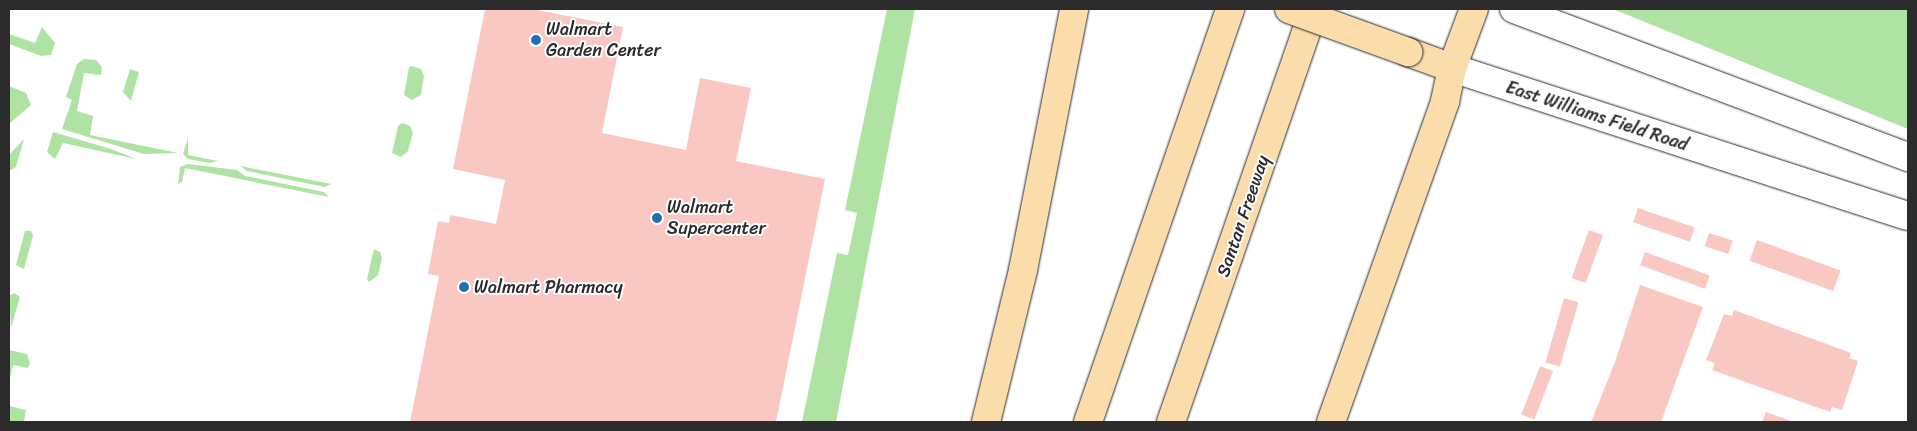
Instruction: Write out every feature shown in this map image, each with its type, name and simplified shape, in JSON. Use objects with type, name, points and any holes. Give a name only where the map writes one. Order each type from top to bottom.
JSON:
[{"type":"main road","points":[[986,422],[1023,270],[1074,9]]},
{"type":"main road","points":[[1088,422],[1230,9]]},
{"type":"main road","name":"East Williams Field Road","points":[[1289,9],[1452,68],[1908,216]]},
{"type":"main road","name":"Santan Freeway","points":[[1171,422],[1314,9]]},
{"type":"main road","points":[[1331,422],[1446,101],[1452,68],[1474,9]]},
{"type":"main road","points":[[1514,9],[1908,157]]},
{"type":"green space","points":[[887,9],[915,9],[836,422],[802,422],[837,253],[848,255],[857,213],[845,210]]},
{"type":"green space","points":[[1613,9],[1908,9],[1908,129]]},
{"type":"green space","points":[[42,27],[55,43],[51,55],[41,56],[9,44],[9,34],[35,43]]},
{"type":"green space","points":[[84,59],[96,60],[102,67],[101,75],[84,73],[77,111],[93,116],[90,135],[178,153],[144,154],[62,129],[72,100],[66,97],[77,64]]},
{"type":"green space","points":[[409,67],[421,69],[424,76],[421,95],[412,100],[404,95]]},
{"type":"green space","points":[[130,69],[139,72],[131,101],[123,92]]},
{"type":"green space","points":[[9,86],[26,93],[31,105],[9,124]]},
{"type":"green space","points":[[402,123],[410,126],[413,133],[408,151],[401,157],[392,153],[398,126]]},
{"type":"green space","points":[[53,132],[111,149],[136,159],[63,143],[55,159],[47,152]]},
{"type":"green space","points":[[188,138],[188,155],[218,161],[210,163],[188,159],[183,154]]},
{"type":"green space","points":[[24,139],[16,167],[9,171],[9,155]]},
{"type":"green space","points":[[188,164],[237,170],[245,176],[324,192],[329,197],[185,168],[182,182],[178,184],[180,167]]},
{"type":"green space","points":[[240,166],[331,184],[325,187],[247,171]]},
{"type":"green space","points":[[25,231],[31,231],[33,236],[24,269],[16,265]]},
{"type":"green space","points":[[374,249],[380,252],[382,258],[378,275],[369,282],[367,279]]},
{"type":"green space","points":[[14,293],[20,297],[11,328],[9,296]]},
{"type":"green space","points":[[9,350],[27,354],[30,363],[28,368],[13,365],[9,382]]},
{"type":"green space","points":[[9,406],[26,410],[24,422],[9,422]]},
{"type":"building","name":"Walmart Supercenter","points":[[485,9],[532,9],[623,27],[602,133],[686,150],[700,78],[751,88],[736,161],[825,179],[776,422],[410,422],[439,276],[428,274],[438,221],[449,223],[450,215],[496,224],[505,180],[453,169]]},
{"type":"building","points":[[1638,208],[1695,228],[1690,242],[1633,222]]},
{"type":"building","points":[[1589,230],[1603,235],[1586,283],[1572,278]]},
{"type":"building","points":[[1709,233],[1733,241],[1728,254],[1705,246]]},
{"type":"building","points":[[1757,240],[1841,270],[1833,291],[1749,261]]},
{"type":"building","points":[[1645,252],[1710,276],[1705,289],[1640,265]]},
{"type":"building","points":[[1640,285],[1703,307],[1661,422],[1591,422],[1615,362]]},
{"type":"building","points":[[1564,298],[1578,302],[1560,367],[1546,362]]},
{"type":"building","points":[[1734,310],[1851,353],[1849,358],[1858,361],[1842,410],[1832,407],[1830,412],[1712,370],[1715,363],[1706,360],[1724,314],[1732,316]]},
{"type":"building","points":[[1540,366],[1553,371],[1534,420],[1521,415]]},
{"type":"building","points":[[1766,412],[1794,422],[1762,422]]},
{"type":"place","name":"Walmart Garden Center","points":[[536,40]]},
{"type":"place","name":"Walmart Supercenter","points":[[657,218]]},
{"type":"place","name":"Walmart Pharmacy","points":[[464,287]]}]
